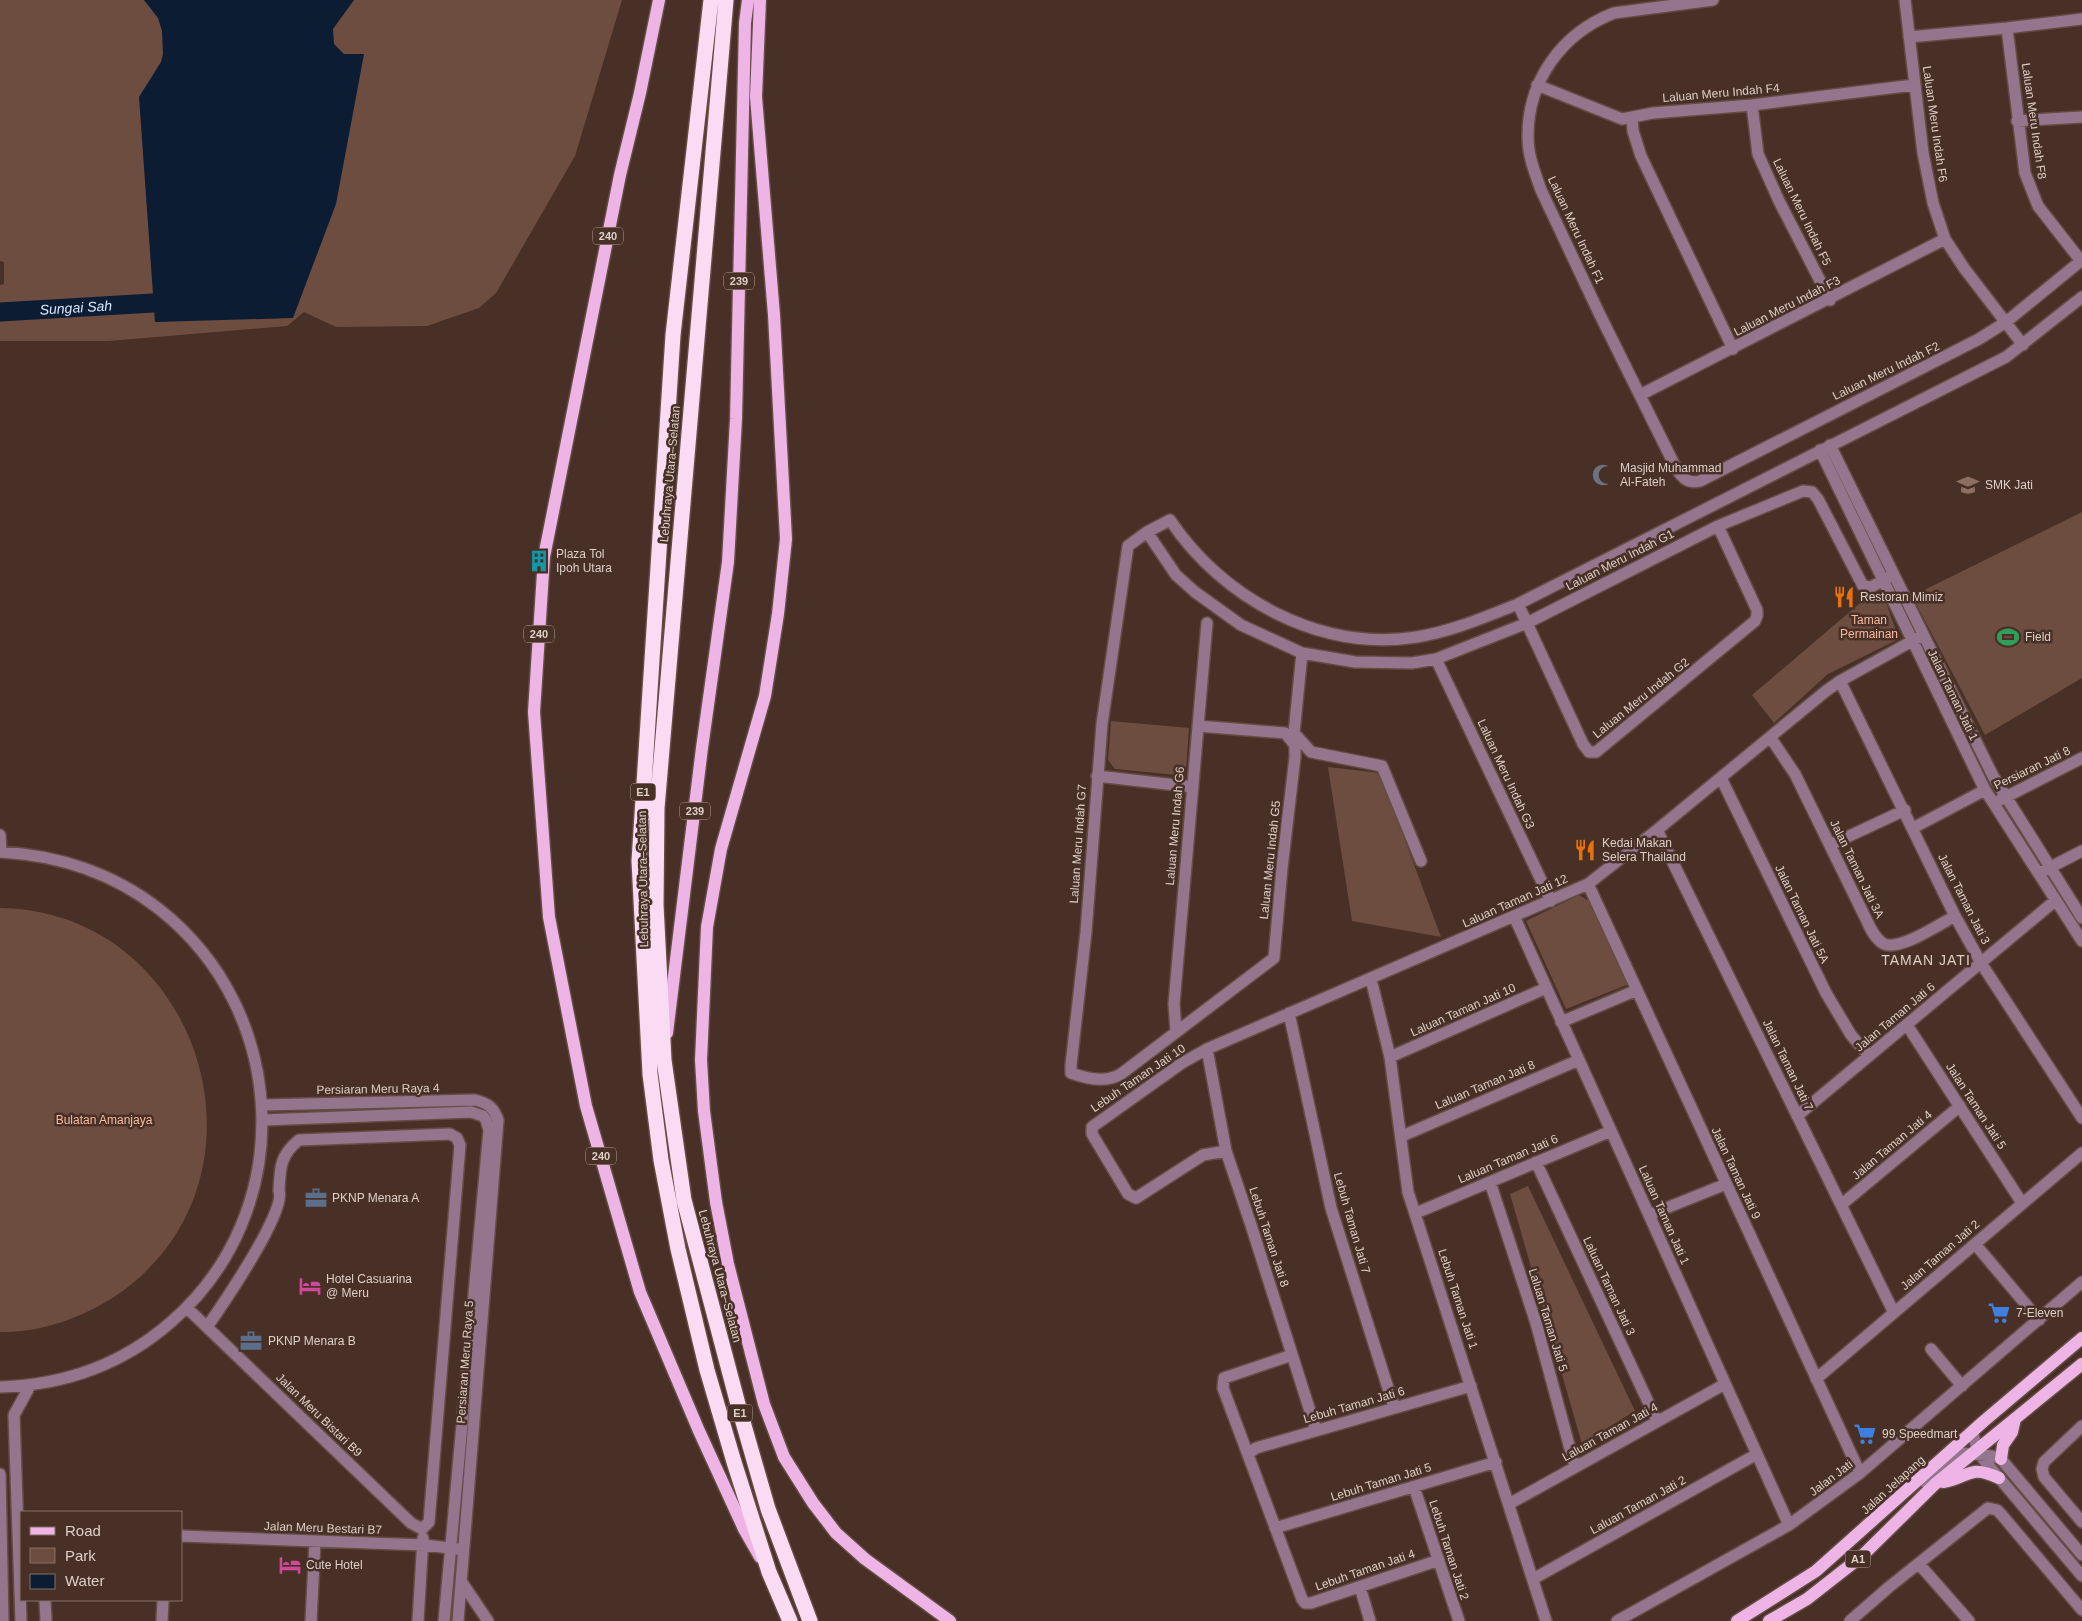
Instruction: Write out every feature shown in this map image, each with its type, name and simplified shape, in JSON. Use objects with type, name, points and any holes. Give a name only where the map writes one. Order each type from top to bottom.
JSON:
[{"type":"highway","name":"Lebuhraya Utara–Selatan","points":[[711,0],[673,334],[639,861],[650,1074],[661,1160],[674,1231],[707,1370],[769,1572],[790,1621]]},
{"type":"highway","name":"Lebuhraya Utara–Selatan","points":[[726,0],[656,808],[656,905],[664,1060],[684,1200],[739,1408],[768,1508],[810,1621]]},
{"type":"main road","name":"240","points":[[659,0],[640,93],[620,175],[544,556],[534,712],[549,917],[586,1106],[640,1292],[699,1431],[744,1529],[769,1572]]},
{"type":"main road","name":"239","points":[[664,1060],[701,758],[728,562],[736,419],[748,0]]},
{"type":"main road","points":[[760,0],[756,97],[774,315],[786,538],[778,614],[765,696],[721,848],[707,927],[701,1060],[704,1111],[716,1202],[728,1264],[764,1404],[784,1457],[813,1503],[836,1533],[865,1559],[950,1621]]},
{"type":"main road","name":"Jalan Jelapang","points":[[1737,1621],[1816,1570],[2082,1338]]},
{"type":"main road","name":"A1","points":[[1769,1621],[1807,1599],[1862,1556],[1935,1484],[2082,1364]]},
{"type":"main road","points":[[2002,1459],[2003,1445],[2012,1432],[2015,1419]]},
{"type":"main road","points":[[1935,1484],[1947,1482],[1971,1472],[1981,1471],[2000,1478]]},
{"type":"street","name":"Laluan Meru Indah F1","points":[[1688,482],[1680,474],[1640,395],[1541,190],[1528,139],[1529,123],[1537,85],[1561,47],[1577,33],[1601,18],[1626,11],[1713,0]]},
{"type":"street","name":"Laluan Meru Indah F6","points":[[1905,0],[1922,153],[1933,203],[1945,239],[1964,268],[2023,345]]},
{"type":"street","points":[[1910,37],[2082,19]]},
{"type":"street","name":"Laluan Meru Indah F8","points":[[2007,28],[2017,121],[2025,173],[2030,190],[2038,206],[2081,261]]},
{"type":"street","name":"Laluan Meru Indah F4","points":[[1537,85],[1616,117],[1632,118],[1653,113],[1752,105],[1914,85]]},
{"type":"street","name":"Laluan Meru Indah F5","points":[[1752,105],[1758,154],[1779,201],[1830,300]]},
{"type":"street","points":[[2017,121],[2082,117]]},
{"type":"street","points":[[1632,118],[1633,130],[1641,156],[1733,348]]},
{"type":"street","name":"Laluan Meru Indah F3","points":[[1640,395],[1830,300],[1945,239]]},
{"type":"street","name":"Laluan Meru Indah F2","points":[[1688,482],[1700,481],[1945,357],[2006,322],[2081,261]]},
{"type":"street","points":[[1518,604],[2006,357],[2082,297]]},
{"type":"street","name":"Jalan Taman Jati 1","points":[[1825,447],[1868,549],[1923,636],[1993,776],[2082,918]]},
{"type":"street","name":"Jalan Taman Jati 1","points":[[1825,447],[1888,578],[1912,641],[1985,790],[2082,941]]},
{"type":"street","name":"Laluan Meru Indah G1","points":[[1147,532],[1176,575],[1195,592],[1241,624],[1302,653],[1372,663],[1412,663],[1436,659],[1527,623],[1718,526],[1803,491],[1812,492],[1818,499],[1863,586],[1871,587],[1888,578]]},
{"type":"street","name":"Laluan Meru Indah G7","points":[[1176,1031],[1115,1078],[1109,1080],[1082,1077],[1071,1073],[1086,932],[1102,724],[1128,546],[1147,532],[1170,520],[1194,553],[1251,601],[1296,623],[1340,635],[1383,640],[1417,637],[1460,628],[1518,604]]},
{"type":"street","name":"Laluan Meru Indah G2","points":[[1518,604],[1583,744],[1590,752],[1596,752],[1755,621],[1757,610],[1718,526]]},
{"type":"street","points":[[1848,558],[1868,549]]},
{"type":"street","name":"Laluan Meru Indah G6","points":[[1176,1031],[1174,1004],[1207,623]]},
{"type":"street","name":"Laluan Taman Jati 12","points":[[1207,1049],[1588,884],[1658,830],[1770,736],[1840,681],[1923,636]]},
{"type":"street","points":[[1302,653],[1294,733],[1311,752],[1382,766],[1421,861]]},
{"type":"street","name":"Laluan Meru Indah G3","points":[[1436,659],[1550,901]]},
{"type":"street","name":"Jalan Taman Jati 3","points":[[1840,681],[1905,810],[1955,916],[1981,962],[2082,1118]]},
{"type":"street","name":"Laluan Meru Indah G5","points":[[1176,1031],[1274,958],[1282,868],[1296,757],[1295,745],[1285,733],[1198,726]]},
{"type":"street","name":"Jalan Taman Jati 3A","points":[[1770,736],[1795,774],[1875,936],[1884,944],[1894,945],[1905,942],[1955,916]]},
{"type":"street","name":"Persiaran Jati 8","points":[[1993,802],[2082,758]]},
{"type":"street","points":[[1097,776],[1193,787]]},
{"type":"street","name":"Jalan Taman Jati 5A","points":[[1721,778],[1826,993],[1851,1035],[1869,1056]]},
{"type":"street","points":[[1913,828],[1985,790]]},
{"type":"street","points":[[1830,845],[1905,810]]},
{"type":"street","name":"Jalan Taman Jati 7","points":[[1658,830],[1894,1313]]},
{"type":"street","points":[[0,835],[0,852],[48,858],[92,871],[127,887],[151,903],[187,934],[211,964],[232,996],[247,1031],[257,1067],[263,1120],[254,1193],[243,1222],[232,1245],[213,1276],[187,1308],[153,1337],[115,1360],[73,1377],[30,1386],[0,1387]]},
{"type":"street","points":[[2039,873],[2082,852]]},
{"type":"street","name":"Jalan Taman Jati 9","points":[[1588,884],[1860,1474]]},
{"type":"street","name":"Jalan Taman Jati 6","points":[[1797,1116],[2056,900]]},
{"type":"street","name":"Laluan Taman Jati 1","points":[[1514,916],[1789,1525]]},
{"type":"street","name":"Lebuh Taman Jati 1","points":[[1370,979],[1390,1057],[1408,1192],[1546,1621]]},
{"type":"street","name":"Laluan Taman Jati 10","points":[[1390,1057],[1546,988]]},
{"type":"street","points":[[1562,1022],[1637,990]]},
{"type":"street","name":"Lebuh Taman Jati 7","points":[[1289,1013],[1331,1208],[1394,1407]]},
{"type":"street","name":"Jalan Taman Jati 5","points":[[1907,1025],[2022,1203]]},
{"type":"street","name":"Lebuh Taman Jati 8","points":[[1207,1049],[1226,1152],[1316,1430]]},
{"type":"street","name":"Lebuh Taman Jati 10","points":[[1207,1049],[1182,1063],[1094,1125],[1091,1131],[1128,1194],[1136,1198],[1203,1155],[1226,1152]]},
{"type":"street","name":"Laluan Taman Jati 8","points":[[1402,1136],[1579,1060]]},
{"type":"street","name":"Persiaran Meru Raya 4","points":[[262,1105],[476,1100],[492,1107]]},
{"type":"street","name":"Jalan Taman Jati 4","points":[[1841,1205],[1960,1106]]},
{"type":"street","points":[[483,1116],[492,1107]]},
{"type":"street","name":"Persiaran Meru Raya 5","points":[[458,1621],[498,1120],[492,1107]]},
{"type":"street","name":"Persiaran Meru Raya 4","points":[[263,1120],[471,1112],[483,1116]]},
{"type":"street","name":"Persiaran Meru Raya 5","points":[[444,1621],[489,1130],[483,1116]]},
{"type":"street","name":"Laluan Taman Jati 6","points":[[1416,1213],[1611,1131]]},
{"type":"street","points":[[207,1327],[248,1267],[277,1208],[281,1194],[280,1175],[282,1164],[286,1151],[291,1146],[299,1140],[450,1134],[457,1138],[460,1145],[429,1522],[422,1529],[424,1545],[418,1621]]},
{"type":"street","name":"Jalan Taman Jati 2","points":[[1816,1379],[2082,1153]]},
{"type":"street","name":"Laluan Taman Jati 3","points":[[1536,1162],[1657,1421]]},
{"type":"street","name":"Laluan Taman Jati 5","points":[[1490,1182],[1536,1323],[1575,1467]]},
{"type":"street","points":[[1649,1215],[1726,1184]]},
{"type":"street","points":[[1974,1244],[2039,1320]]},
{"type":"street","name":"Jalan Jati","points":[[1617,1621],[1789,1525],[1860,1474],[2082,1282]]},
{"type":"street","name":"Jalan Meru Bistari B9","points":[[187,1308],[411,1523],[422,1529]]},
{"type":"street","points":[[1931,1348],[1962,1386]]},
{"type":"street","points":[[1275,1528],[1223,1388],[1224,1378],[1292,1355]]},
{"type":"street","name":"Laluan Taman Jati 4","points":[[1509,1504],[1725,1384]]},
{"type":"street","points":[[20,1596],[14,1415],[30,1386]]},
{"type":"street","name":"Lebuh Taman Jati 6","points":[[1248,1454],[1256,1448],[1471,1386]]},
{"type":"street","points":[[2082,1426],[2044,1462],[2042,1469],[2044,1477],[2082,1522]]},
{"type":"street","points":[[1972,1432],[1976,1452],[2082,1576]]},
{"type":"street","points":[[1870,1524],[1913,1492],[1954,1457],[1961,1453],[1976,1452],[2002,1459],[2082,1555]]},
{"type":"street","name":"Laluan Taman Jati 2","points":[[1533,1580],[1757,1454]]},
{"type":"street","name":"Lebuh Taman Jati 5","points":[[1275,1528],[1496,1462]]},
{"type":"street","points":[[0,1474],[3,1621]]},
{"type":"street","name":"Lebuh Taman Jati 2","points":[[1414,1487],[1458,1621]]},
{"type":"street","points":[[1853,1620],[1988,1508],[1997,1510],[2082,1610]]},
{"type":"street","name":"Lebuh Taman Jati 4","points":[[1275,1528],[1305,1603],[1360,1587],[1439,1560]]},
{"type":"street","name":"Jalan Meru Bestari B7","points":[[182,1536],[424,1545],[464,1550]]},
{"type":"street","points":[[311,1621],[315,1542]]},
{"type":"street","points":[[1919,1564],[1969,1621]]},
{"type":"street","points":[[3,1578],[19,1572]]},
{"type":"street","points":[[461,1582],[488,1621]]},
{"type":"street","points":[[1360,1587],[1370,1621]]},
{"type":"street","points":[[20,1601],[21,1621]]},
{"type":"street","points":[[45,1601],[46,1621]]},
{"type":"street","points":[[162,1621],[163,1601]]},
{"type":"street","points":[[477,1621],[478,1607]]},
{"type":"green space","points":[[0,0],[622,0],[575,156],[496,293],[479,308],[427,326],[336,327],[304,312],[287,326],[109,341],[0,341],[0,285],[4,284],[4,262],[0,261]]},
{"type":"green space","name":"Field","points":[[2082,512],[2082,678],[1985,735],[1912,596]]},
{"type":"green space","name":"Taman Permainan","points":[[1883,594],[1899,639],[1828,674],[1774,723],[1752,695],[1866,598]]},
{"type":"green space","points":[[1111,721],[1189,728],[1186,769],[1177,775],[1115,769],[1108,760]]},
{"type":"green space","points":[[1328,767],[1380,773],[1441,937],[1352,921]]},
{"type":"green space","points":[[1579,895],[1595,905],[1629,984],[1566,1009],[1526,921]]},
{"type":"green space","name":"Bulatan Amanjaya","points":[[0,908],[70,921],[128,954],[171,1003],[198,1061],[207,1125],[197,1189],[167,1248],[114,1297],[101,1305],[60,1323],[15,1332],[0,1332]]},
{"type":"green space","points":[[1528,1186],[1635,1411],[1582,1444],[1510,1194]]},
{"type":"water","points":[[144,0],[354,0],[333,29],[334,44],[344,54],[364,54],[336,204],[293,318],[155,322],[139,97],[161,62],[163,54],[162,31],[158,18]]},
{"type":"waterway","name":"Sungai Sah","points":[[0,312],[153,303]]},
{"type":"place","name":"Masjid Muhammad Al-Fateh","points":[[1603,475]]},
{"type":"place","name":"SMK Jati","points":[[1968,485]]},
{"type":"place","name":"Plaza Tol Ipoh Utara","points":[[539,561]]},
{"type":"place","name":"Restoran Mimiz","points":[[1844,597]]},
{"type":"place","name":"Field","points":[[2008,637]]},
{"type":"place","name":"Kedai Makan Selera Thailand","points":[[1585,850]]},
{"type":"place","name":"PKNP Menara A","points":[[316,1198]]},
{"type":"place","name":"Hotel Casuarina @ Meru","points":[[310,1286]]},
{"type":"place","name":"7-Eleven","points":[[1999,1313]]},
{"type":"place","name":"PKNP Menara B","points":[[251,1341]]},
{"type":"place","name":"99 Speedmart","points":[[1865,1434]]},
{"type":"place","name":"Cute Hotel","points":[[290,1565]]},
{"type":"district","name":"TAMAN JATI","points":[[1926,960]]}]
